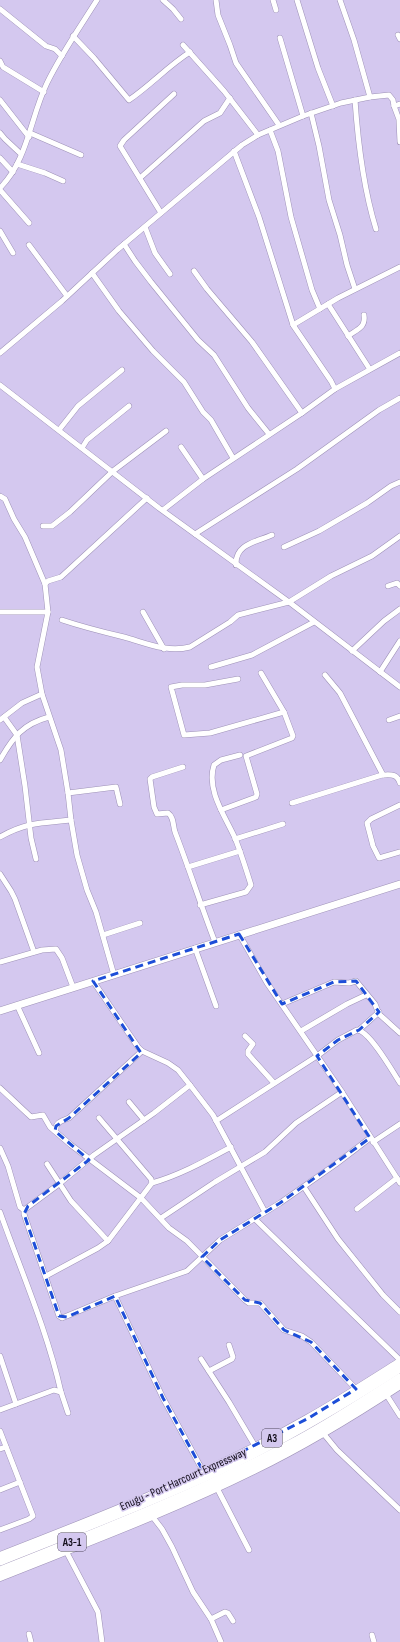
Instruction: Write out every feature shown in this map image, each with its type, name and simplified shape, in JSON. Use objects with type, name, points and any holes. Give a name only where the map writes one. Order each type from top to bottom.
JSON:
[{"type":"highway","name":"Enugu - Port Harcourt Expressway","points":[[0,1561],[144,1511],[286,1436],[400,1368]]},
{"type":"highway","name":"Enugu - Port Harcourt Expressway","points":[[0,1571],[222,1479],[292,1444],[400,1378]]},
{"type":"main road","name":"Enugu - Port Harcourt Expressway","points":[[0,1577],[66,1551],[144,1511],[203,1471],[307,1419],[400,1361]]},
{"type":"main road","name":"Enugu - Port Harcourt Expressway","points":[[0,1556],[217,1488],[323,1433],[400,1385]]},
{"type":"street","points":[[29,223],[0,189],[17,164],[30,135],[44,92],[62,56],[73,36],[97,0]]},
{"type":"street","points":[[163,0],[181,19]]},
{"type":"street","points":[[216,0],[218,15],[236,63],[279,126]]},
{"type":"street","points":[[273,0],[276,10]]},
{"type":"street","points":[[297,0],[318,68],[333,106]]},
{"type":"street","points":[[340,0],[354,40],[370,96]]},
{"type":"street","points":[[0,9],[46,46],[55,49],[62,56]]},
{"type":"street","points":[[73,36],[94,58],[129,100],[163,74],[174,62],[190,52]]},
{"type":"street","points":[[280,38],[303,116]]},
{"type":"street","points":[[184,45],[230,98],[258,135]]},
{"type":"street","points":[[0,61],[3,67],[44,92]]},
{"type":"street","points":[[162,213],[120,146],[124,140],[174,94]]},
{"type":"street","points":[[0,353],[67,296],[124,244],[146,227],[234,151],[258,135],[303,116],[333,106],[370,96],[389,95],[400,121],[400,142]]},
{"type":"street","points":[[140,178],[204,121],[220,113],[230,98]]},
{"type":"street","points":[[0,100],[20,128],[30,135],[81,155]]},
{"type":"street","points":[[355,100],[359,150],[369,206],[376,229]]},
{"type":"street","points":[[394,106],[400,104]]},
{"type":"street","points":[[312,113],[329,200],[340,235],[346,265],[355,289]]},
{"type":"street","points":[[270,130],[278,150],[291,217],[312,290],[320,309]]},
{"type":"street","points":[[0,133],[21,154]]},
{"type":"street","points":[[234,151],[294,325],[335,388]]},
{"type":"street","points":[[0,158],[13,172]]},
{"type":"street","points":[[17,164],[45,172],[63,181]]},
{"type":"street","points":[[146,227],[155,253],[170,274]]},
{"type":"street","points":[[0,231],[13,253]]},
{"type":"street","points":[[124,244],[135,262],[158,291],[198,340],[214,355],[248,408],[269,434]]},
{"type":"street","points":[[29,245],[67,296]]},
{"type":"street","points":[[294,325],[355,289],[400,267]]},
{"type":"street","points":[[194,271],[207,289],[252,342],[302,413]]},
{"type":"street","points":[[92,273],[119,312],[152,351],[184,382],[202,412],[211,420],[233,458]]},
{"type":"street","points":[[328,304],[370,368]]},
{"type":"street","points":[[348,336],[363,326],[365,321],[364,315]]},
{"type":"street","points":[[162,510],[203,479],[302,413],[335,388],[400,353]]},
{"type":"street","points":[[59,430],[78,406],[122,370]]},
{"type":"street","points":[[0,385],[162,510],[289,602],[399,685]]},
{"type":"street","points":[[195,534],[297,469],[379,410],[400,398]]},
{"type":"street","points":[[82,448],[87,440],[129,406]]},
{"type":"street","points":[[43,526],[52,526],[70,512],[113,471],[166,431]]},
{"type":"street","points":[[181,447],[203,479]]},
{"type":"street","points":[[284,547],[319,531],[367,503],[391,486],[400,482]]},
{"type":"street","points":[[0,496],[4,499],[25,537],[45,584],[48,612],[37,667],[42,694],[60,750],[77,855],[87,890],[96,912],[114,975]]},
{"type":"street","points":[[45,584],[48,581],[61,577],[147,498]]},
{"type":"street","points":[[236,565],[237,553],[242,548],[272,535]]},
{"type":"street","points":[[62,620],[164,649],[180,649],[190,647],[230,622],[238,615],[289,602],[331,576],[372,556],[400,536]]},
{"type":"street","points":[[388,586],[397,583],[400,586]]},
{"type":"street","points":[[352,651],[384,621],[400,610]]},
{"type":"street","points":[[0,612],[48,612]]},
{"type":"street","points":[[143,612],[164,649]]},
{"type":"street","points":[[211,668],[252,655],[314,622]]},
{"type":"street","points":[[380,672],[400,642]]},
{"type":"street","points":[[221,810],[256,797],[257,794],[253,785],[246,756],[292,738],[292,733],[284,712],[261,673]]},
{"type":"street","points":[[325,675],[340,693],[383,775]]},
{"type":"street","points":[[238,679],[205,685],[182,685],[171,687],[184,735],[210,733],[284,712]]},
{"type":"street","points":[[36,859],[17,735],[2,718],[22,703],[42,694]]},
{"type":"street","points":[[389,720],[400,716]]},
{"type":"street","points":[[0,760],[9,744],[17,735],[35,721],[49,717]]},
{"type":"street","points":[[200,905],[246,892],[251,885],[240,851],[221,810],[212,780],[214,765],[221,760],[240,755]]},
{"type":"street","points":[[183,767],[150,779],[155,813],[170,813],[200,905],[215,942]]},
{"type":"street","points":[[292,803],[383,775],[395,775],[400,783]]},
{"type":"street","points":[[68,792],[116,788],[120,804]]},
{"type":"street","points":[[400,805],[370,818],[367,821],[367,825],[373,846],[379,858],[400,852]]},
{"type":"street","points":[[0,837],[17,828],[30,824],[71,820]]},
{"type":"street","points":[[235,839],[283,824]]},
{"type":"street","points":[[188,867],[240,851]]},
{"type":"street","points":[[0,874],[15,899],[34,952]]},
{"type":"street","points":[[0,1011],[400,884]]},
{"type":"street","points":[[102,935],[140,923]]},
{"type":"street","points":[[239,934],[267,983],[342,1092],[371,1140],[400,1183]]},
{"type":"street","points":[[195,948],[216,1006]]},
{"type":"street","points":[[0,962],[34,952],[56,949],[62,958],[73,987]]},
{"type":"street","points":[[93,981],[142,1052],[168,1062],[178,1070],[190,1085],[216,1121],[265,1212]]},
{"type":"street","points":[[282,1004],[334,982],[356,981],[375,1004],[379,1012],[400,1033]]},
{"type":"street","points":[[301,1031],[347,1004],[366,995]]},
{"type":"street","points":[[16,1005],[39,1053]]},
{"type":"street","points":[[216,1121],[317,1056],[338,1040],[359,1030],[379,1012]]},
{"type":"street","points":[[359,1030],[363,1031],[381,1053],[400,1083]]},
{"type":"street","points":[[246,1036],[253,1044],[248,1051],[248,1054],[274,1083]]},
{"type":"street","points":[[55,1131],[59,1122],[69,1118],[142,1052]]},
{"type":"street","points":[[24,1210],[190,1085]]},
{"type":"street","points":[[0,1088],[31,1117],[44,1115],[50,1127],[89,1160],[141,1198],[169,1228],[187,1241],[245,1300],[249,1303],[260,1303],[284,1330],[302,1336],[311,1342],[356,1389]]},
{"type":"street","points":[[160,1218],[265,1152],[296,1123],[342,1092]]},
{"type":"street","points":[[129,1102],[144,1120]]},
{"type":"street","points":[[99,1118],[151,1179],[152,1183]]},
{"type":"street","points":[[0,1148],[8,1166],[20,1207],[24,1210],[26,1221],[59,1316],[62,1318],[115,1296],[187,1271],[220,1240],[304,1187],[371,1140],[400,1124]]},
{"type":"street","points":[[46,1276],[108,1241],[152,1183],[188,1169],[231,1147]]},
{"type":"street","points":[[47,1164],[71,1201],[108,1241]]},
{"type":"street","points":[[357,1209],[397,1178]]},
{"type":"street","points":[[304,1187],[338,1239],[383,1294],[400,1312]]},
{"type":"street","points":[[0,1212],[39,1320],[68,1413]]},
{"type":"street","points":[[255,1218],[400,1361]]},
{"type":"street","points":[[115,1296],[163,1398],[203,1471]]},
{"type":"street","points":[[209,1371],[232,1359],[233,1357],[229,1345]]},
{"type":"street","points":[[0,1356],[2,1366],[16,1404]]},
{"type":"street","points":[[201,1359],[255,1446]]},
{"type":"street","points":[[0,1410],[54,1390],[61,1392]]},
{"type":"street","points":[[386,1394],[400,1416]]},
{"type":"street","points":[[0,1431],[33,1516],[0,1530]]},
{"type":"street","points":[[323,1433],[337,1450],[400,1510]]},
{"type":"street","points":[[0,1449],[6,1447]]},
{"type":"street","points":[[0,1490],[20,1482]]},
{"type":"street","points":[[217,1488],[249,1550]]},
{"type":"street","points":[[144,1511],[162,1529],[193,1592],[211,1619],[221,1642]]},
{"type":"street","points":[[66,1551],[98,1612],[102,1642]]},
{"type":"street","points":[[211,1619],[225,1612],[228,1613],[233,1621]]},
{"type":"street","points":[[28,1634],[31,1642]]},
{"type":"street","points":[[372,1635],[374,1642]]},
{"type":"highlighted area","points":[[239,934],[282,1004],[334,982],[356,981],[379,1012],[359,1030],[338,1040],[317,1056],[370,1138],[280,1203],[220,1240],[202,1257],[245,1300],[260,1303],[284,1330],[311,1342],[356,1389],[307,1419],[203,1471],[163,1398],[115,1296],[67,1317],[59,1316],[24,1214],[28,1206],[89,1160],[55,1131],[56,1126],[69,1118],[141,1053],[93,981]]}]
